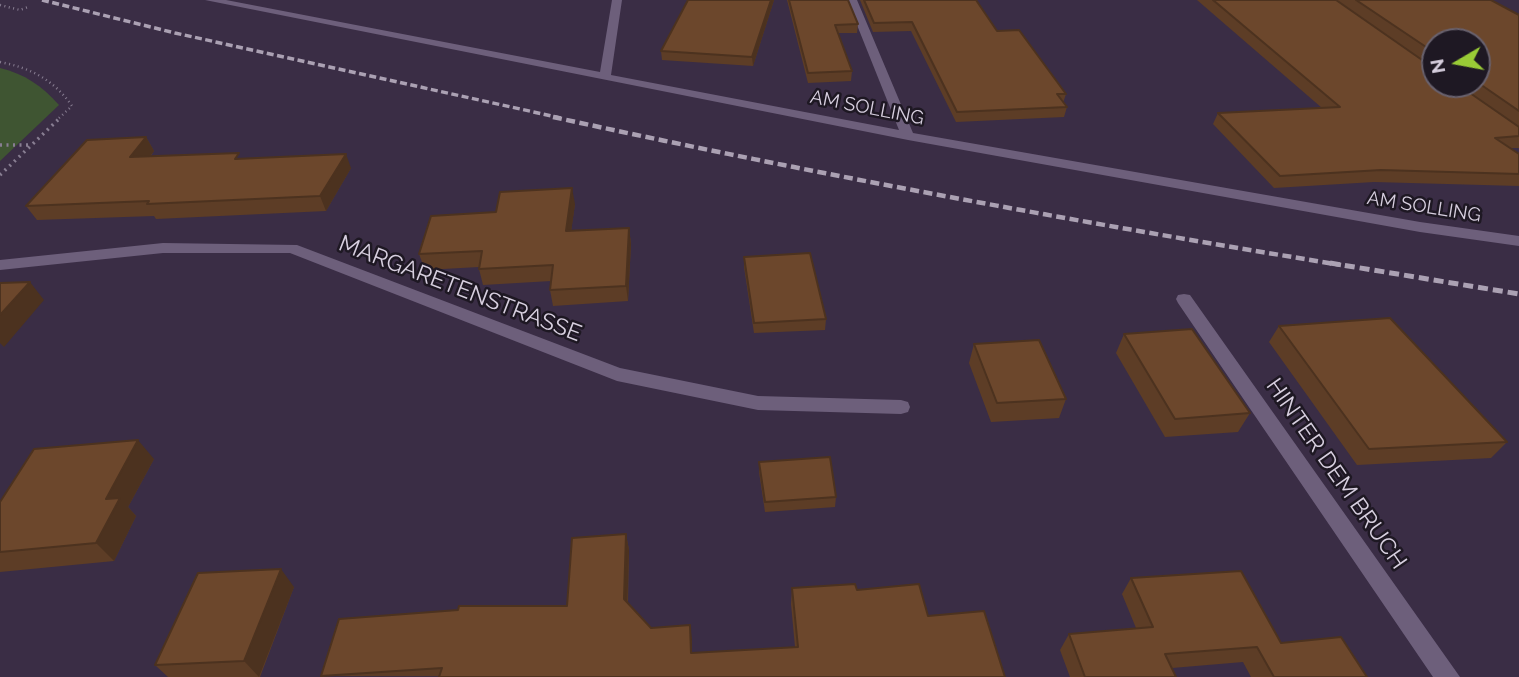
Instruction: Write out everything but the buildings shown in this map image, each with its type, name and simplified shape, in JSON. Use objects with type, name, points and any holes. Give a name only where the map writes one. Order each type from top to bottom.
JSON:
[{"type":"street","name":"AM SOLLING","points":[[210,0],[908,136],[1420,227],[1519,241]]},
{"type":"street","points":[[605,76],[617,0]]},
{"type":"street","points":[[852,0],[908,136]]},
{"type":"street","name":"MARGARETENSTRASSE","points":[[0,265],[163,248],[292,248],[617,374],[758,404],[901,407]]},
{"type":"street","name":"HINTER DEM BRUCH","points":[[1184,299],[1448,677]]},
{"type":"path","points":[[0,5],[20,10],[28,7]]},
{"type":"path","points":[[0,62],[22,66],[41,75],[62,90],[72,106],[0,175]]},
{"type":"path","points":[[0,145],[32,145]]},
{"type":"green space","points":[[0,68],[32,82],[59,105],[0,161]]},
{"type":"railway","points":[[42,0],[175,33],[561,118]]},
{"type":"railway","points":[[553,117],[946,196],[1341,265]]},
{"type":"railway","points":[[1330,263],[1519,294]]}]
